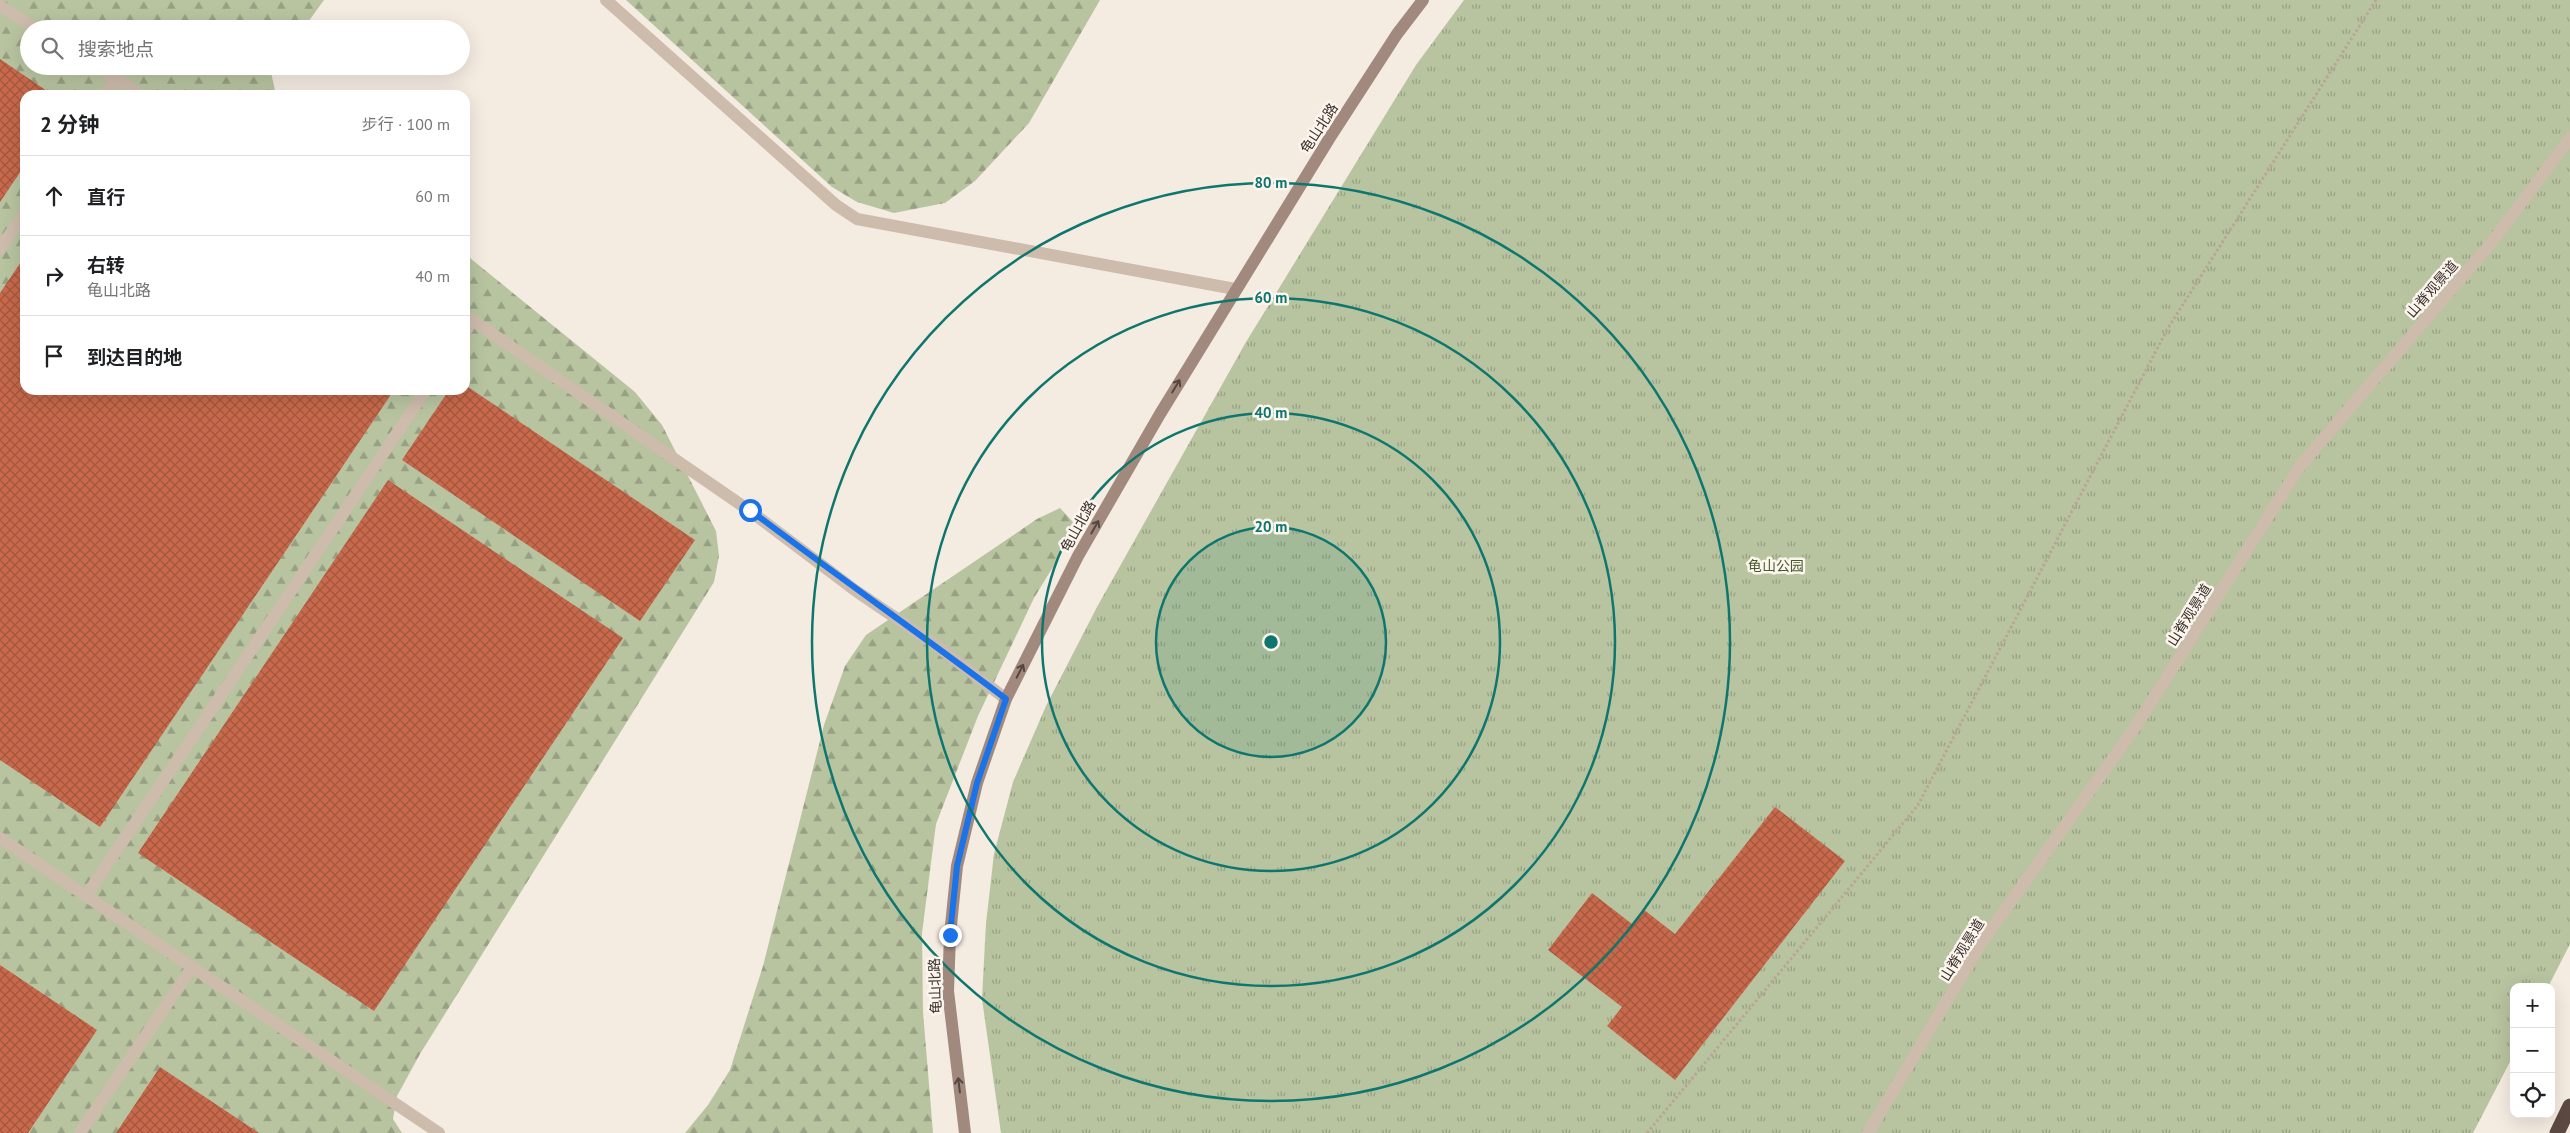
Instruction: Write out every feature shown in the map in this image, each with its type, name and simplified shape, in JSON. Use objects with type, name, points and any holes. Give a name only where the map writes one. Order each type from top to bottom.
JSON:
[{"type":"highway","points":[[2557,1133],[2570,1106]]},
{"type":"street","points":[[606,0],[836,205],[857,220],[1235,289]]},
{"type":"street","name":"龟山北路","points":[[965,1133],[948,991],[950,935],[957,866],[977,783],[1006,699],[1078,556],[1235,289],[1392,42],[1423,0]]},
{"type":"street","points":[[0,6],[23,20]]},
{"type":"street","points":[[111,75],[134,90]]},
{"type":"street","points":[[108,90],[116,78]]},
{"type":"street","name":"山脊观景道","points":[[1868,1133],[1982,942],[2136,726],[2300,466],[2492,242],[2570,138]]},
{"type":"street","points":[[0,249],[20,219]]},
{"type":"street","points":[[470,318],[750,510],[856,591],[934,644],[1006,699]]},
{"type":"street","points":[[86,896],[423,395]]},
{"type":"street","points":[[0,838],[439,1133]]},
{"type":"street","points":[[80,1133],[192,967]]},
{"type":"path","points":[[1647,1133],[1918,805],[2168,328],[2376,0]]},
{"type":"green space","points":[[0,0],[324,0],[310,20],[20,20],[20,75],[272,75],[275,90],[20,90],[20,395],[470,395],[470,258],[635,392],[662,425],[716,531],[719,556],[714,582],[420,1054],[397,1096],[393,1119],[402,1133],[0,1133]]},
{"type":"green space","points":[[626,0],[1100,0],[1029,123],[975,181],[945,203],[894,213],[857,202],[832,187]]},
{"type":"green space","name":"龟山公园","points":[[1464,0],[2570,0],[2570,944],[2550,983],[2510,983],[2510,1062],[2473,1133],[1001,1133],[982,999],[986,923],[994,854],[1013,782],[1046,706],[1097,607],[1246,342],[1416,65]]},
{"type":"green space","points":[[1060,508],[1073,522],[1067,544],[1034,598],[978,716],[936,824],[922,933],[923,1012],[933,1133],[685,1133],[708,1105],[730,1070],[763,966],[824,725],[845,666],[866,635],[1037,519]]},
{"type":"building","points":[[0,59],[20,73],[20,75],[24,75],[46,90],[20,90],[20,172],[0,202]]},
{"type":"building","points":[[20,263],[20,395],[391,395],[100,827],[0,760],[0,293]]},
{"type":"building","points":[[470,388],[695,540],[640,621],[402,460],[446,395],[470,395]]},
{"type":"building","points":[[388,480],[623,638],[374,1011],[138,853]]},
{"type":"building","points":[[1775,807],[1845,861],[1675,1080],[1607,1026],[1622,1007],[1548,950],[1592,893],[1632,924],[1643,909],[1675,934]]},
{"type":"building","points":[[0,965],[97,1030],[28,1133],[0,1133]]},
{"type":"building","points":[[160,1067],[259,1133],[116,1133]]},
{"type":"route","points":[[750,510],[856,591],[934,644],[1006,699],[977,783],[957,866],[950,935]]}]
